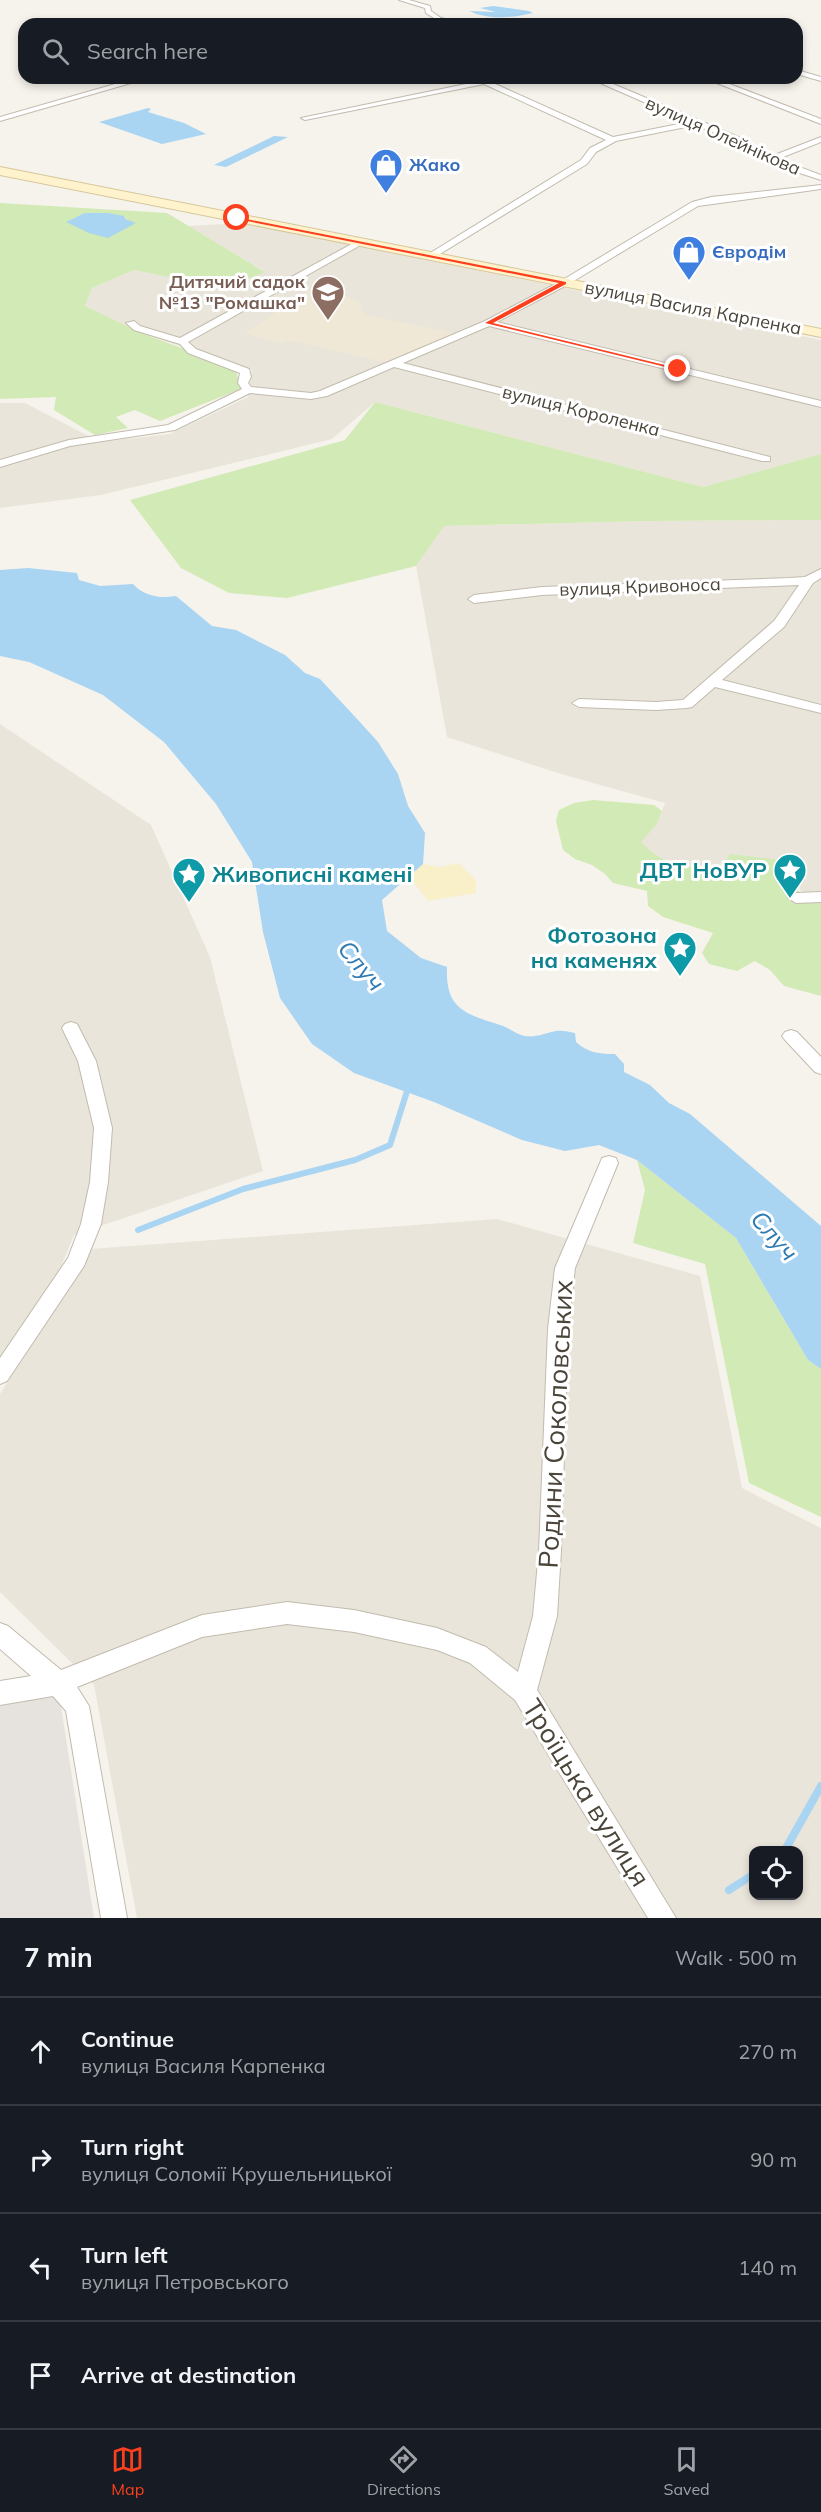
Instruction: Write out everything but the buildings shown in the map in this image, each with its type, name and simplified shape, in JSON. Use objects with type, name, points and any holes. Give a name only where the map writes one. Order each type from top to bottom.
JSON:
[{"type":"street","points":[[402,0],[428,7],[428,12],[437,18]]},
{"type":"street","points":[[803,74],[821,79]]},
{"type":"street","points":[[0,119],[123,84]]},
{"type":"street","points":[[305,118],[475,84]]},
{"type":"street","points":[[489,84],[613,140]]},
{"type":"street","name":"вулиця Олейнікова","points":[[607,84],[738,140],[780,164],[821,178]]},
{"type":"street","points":[[723,84],[821,122]]},
{"type":"street","points":[[430,257],[584,162],[593,150],[613,140],[695,123]]},
{"type":"street","points":[[771,159],[821,139]]},
{"type":"street","name":"вулиця Василя Карпенка","points":[[0,171],[821,333]]},
{"type":"street","name":"вулиця Василя Карпенка","points":[[564,283],[695,204],[711,200],[821,187]]},
{"type":"street","points":[[183,342],[185,338],[362,242]]},
{"type":"street","points":[[0,464],[69,443],[171,428],[248,390],[311,396],[323,394],[488,323],[564,283]]},
{"type":"street","points":[[130,323],[137,328],[183,342],[192,351],[245,371],[246,377],[243,383],[248,390]]},
{"type":"street","points":[[488,323],[821,404]]},
{"type":"street","name":"вулиця Короленка","points":[[395,364],[766,459]]},
{"type":"street","name":"вулиця Кривоноса","points":[[474,599],[542,591],[808,580],[821,573]]},
{"type":"street","name":"вулиця Кривоноса","points":[[579,704],[656,706],[687,704],[778,624],[808,580]]},
{"type":"street","points":[[712,682],[821,709]]},
{"type":"street","points":[[796,898],[821,897]]},
{"type":"street","points":[[0,1375],[77,1261],[91,1224],[99,1182],[103,1128],[87,1061],[71,1028]]},
{"type":"street","points":[[791,1036],[821,1068]]},
{"type":"street","name":"Родини Соколовських","points":[[524,1692],[546,1605],[558,1329],[565,1268],[609,1163]]},
{"type":"street","name":"Троїцька вулиця","points":[[0,1693],[58,1683],[202,1626],[287,1613],[354,1621],[437,1639],[478,1655],[524,1692],[663,1918]]},
{"type":"street","points":[[0,1635],[58,1683],[77,1706],[85,1740],[114,1918]]},
{"type":"shaded area","points":[[247,223],[821,340],[821,454],[703,487],[375,402],[332,439],[101,495],[0,508],[0,403],[25,403],[100,442],[170,434],[248,397],[252,370],[144,334],[85,306],[92,288],[134,270],[227,289],[264,271],[188,226]]},
{"type":"shaded area","name":"Дитячий садок №13 \"Ромашка\"","points":[[312,288],[359,301],[362,312],[366,315],[454,333],[451,337],[389,363],[287,340],[280,343],[245,333]]},
{"type":"shaded area","points":[[821,520],[821,894],[804,895],[794,881],[788,861],[720,870],[681,866],[654,856],[640,842],[657,824],[665,803],[561,774],[447,737],[416,566],[443,526]]},
{"type":"shaded area","points":[[0,724],[151,825],[210,957],[263,1171],[74,1235],[55,1281],[0,1364]]},
{"type":"shaded area","points":[[497,1219],[700,1276],[742,1488],[821,1528],[821,1918],[137,1918],[94,1685],[0,1592],[0,1394],[91,1249]]},
{"type":"shaded area","points":[[59,1694],[94,1918],[0,1918],[0,1703]]},
{"type":"green space","points":[[0,203],[167,213],[265,272],[227,289],[134,270],[92,288],[85,306],[144,334],[235,368],[241,389],[160,421],[135,410],[116,417],[128,428],[95,435],[54,410],[56,397],[0,399]]},
{"type":"green space","points":[[375,402],[703,487],[821,454],[821,520],[444,526],[416,566],[287,598],[229,593],[181,568],[130,500],[345,440]]},
{"type":"green space","points":[[593,800],[654,805],[662,811],[657,824],[641,842],[659,857],[677,864],[720,870],[730,854],[789,861],[794,881],[804,903],[821,903],[821,996],[784,986],[770,970],[755,961],[737,971],[709,964],[702,953],[713,933],[663,917],[648,906],[647,891],[613,883],[592,865],[575,859],[563,850],[556,821],[559,810],[574,803]]},
{"type":"green space","points":[[637,1160],[736,1238],[808,1360],[821,1369],[821,1517],[749,1483],[705,1264],[633,1243],[645,1190]]},
{"type":"sand","points":[[459,863],[476,880],[476,893],[428,901],[409,876],[423,864],[439,867]]},
{"type":"water","points":[[493,6],[533,13],[501,17],[484,16],[469,11],[496,12],[480,8]]},
{"type":"water","points":[[151,109],[148,112],[184,123],[206,134],[162,144],[99,122]]},
{"type":"water","points":[[274,136],[288,137],[226,167],[214,165]]},
{"type":"water","points":[[85,213],[124,216],[125,219],[136,223],[108,238],[89,233],[66,222]]},
{"type":"water","name":"Случ","points":[[28,568],[77,573],[79,580],[100,586],[133,584],[153,596],[176,596],[212,626],[236,630],[285,655],[305,673],[320,679],[378,742],[398,774],[408,806],[425,833],[423,864],[382,900],[387,931],[421,958],[447,967],[447,982],[454,1002],[469,1014],[525,1036],[558,1031],[575,1033],[576,1042],[585,1049],[615,1054],[624,1064],[624,1072],[650,1085],[669,1103],[690,1114],[821,1226],[821,1369],[808,1360],[736,1238],[637,1160],[599,1145],[565,1151],[522,1140],[434,1102],[354,1073],[312,1044],[280,998],[263,932],[252,862],[216,804],[164,742],[103,695],[29,662],[0,656],[0,570]]},
{"type":"waterway","points":[[138,1230],[243,1189],[355,1160],[390,1145],[409,1085]]},
{"type":"waterway","points":[[787,1846],[821,1786]]},
{"type":"waterway","points":[[729,1890],[749,1877]]},
{"type":"place","name":"Жако","points":[[386,194]]},
{"type":"place","name":"Євродім","points":[[689,281]]},
{"type":"place","name":"Дитячий садок №13 \"Ромашка\"","points":[[328,321]]},
{"type":"place","name":"ДВТ НоВУР","points":[[790,899]]},
{"type":"place","name":"Живописні камені","points":[[189,903]]},
{"type":"place","name":"Фотозона на каменях","points":[[680,977]]},
{"type":"route","points":[[237,218],[564,283],[488,323],[678,369]]}]
